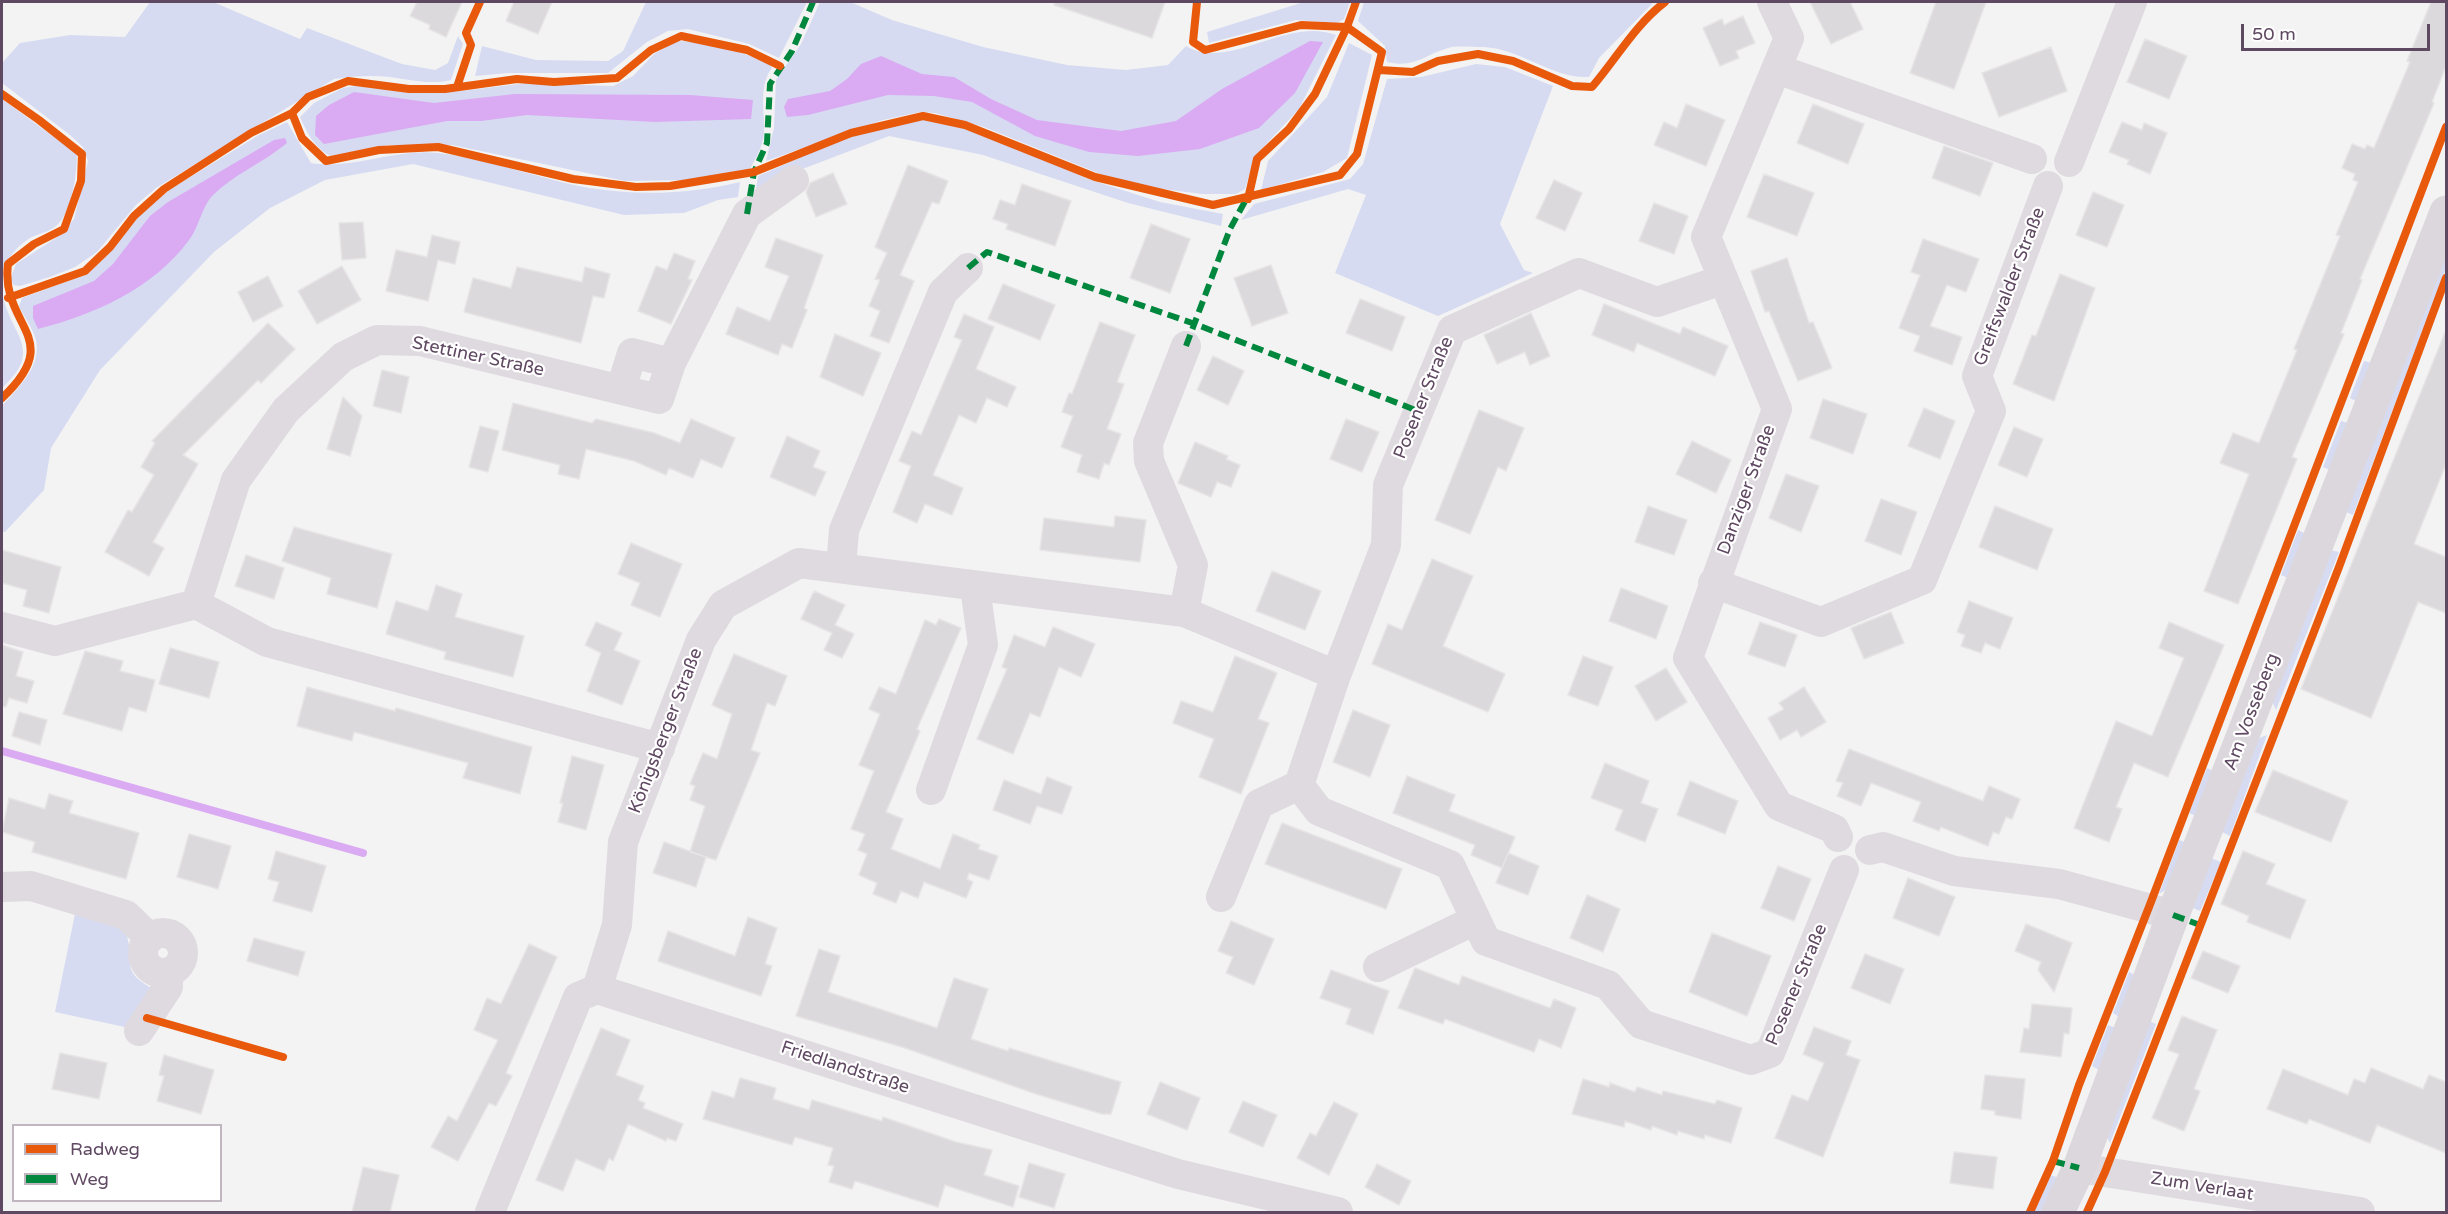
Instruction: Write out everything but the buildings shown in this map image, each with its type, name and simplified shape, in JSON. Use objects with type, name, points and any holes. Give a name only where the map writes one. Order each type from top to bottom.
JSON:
[{"type":"street","name":"Danziger Straße","points":[[1772,2],[1789,38],[1706,237],[1722,280],[1778,409],[1713,583],[1688,658],[1779,806],[1834,829],[1838,837]]},
{"type":"street","name":"Greifswalder Straße","points":[[2032,159],[2031,173],[2035,180],[2048,186],[2061,183],[2066,178],[2069,162],[2132,2]]},
{"type":"street","points":[[1777,69],[2032,159],[2038,151],[2047,146],[2057,148],[2065,153],[2069,162]]},
{"type":"street","name":"Stettiner Straße","points":[[196,604],[236,480],[286,410],[343,357],[377,340],[420,341],[659,399],[671,363],[747,214],[794,180]]},
{"type":"street","name":"Greifswalder Straße","points":[[1713,583],[1821,622],[1922,580],[1991,411],[1977,376],[2048,186]]},
{"type":"street","name":"Am Vosseberg","points":[[2058,1212],[2079,1168],[2173,915],[2446,212]]},
{"type":"street","points":[[841,568],[844,530],[943,292],[968,268]]},
{"type":"street","name":"Posener Straße","points":[[1722,280],[1657,302],[1579,273],[1452,330],[1388,485],[1386,545],[1336,675],[1299,785],[1319,812],[1450,865],[1486,941],[1608,984],[1641,1024],[1751,1060],[1770,1053],[1844,870]]},
{"type":"street","points":[[1186,346],[1148,444],[1149,461],[1192,565],[1184,612],[1336,675]]},
{"type":"street","name":"Königsberger Straße","points":[[597,989],[617,925],[623,842],[701,640],[723,605],[799,562],[975,587],[1184,612]]},
{"type":"street","points":[[931,790],[983,645],[975,587]]},
{"type":"street","points":[[2,627],[55,641],[196,604],[267,642],[660,748]]},
{"type":"street","points":[[1221,897],[1259,804],[1299,785]]},
{"type":"street","points":[[1848,833],[1858,835],[1866,841],[1870,850],[1868,860],[1862,868],[1854,871],[1844,870],[1836,864],[1832,855],[1833,846],[1838,837],[1848,833]]},
{"type":"street","points":[[1870,850],[1883,847],[1954,871],[2059,884],[2173,915]]},
{"type":"street","points":[[2,887],[31,886],[126,915],[150,938],[160,933],[170,934],[179,940],[184,950],[183,960],[177,969],[168,974],[168,987],[139,1031]]},
{"type":"street","points":[[1378,967],[1475,920]]},
{"type":"street","points":[[490,1212],[578,997],[597,989]]},
{"type":"street","name":"Friedlandstraße","points":[[597,989],[1178,1174],[1338,1212]]},
{"type":"street","name":"Zum Verlaat","points":[[2079,1168],[2360,1212]]},
{"type":"shaded area","points":[[150,2],[213,2],[300,39],[307,28],[402,64],[435,70],[448,63],[458,36],[463,44],[451,80],[428,82],[369,76],[334,79],[156,188],[136,205],[97,252],[75,267],[20,286],[13,285],[11,277],[16,264],[62,234],[74,219],[88,161],[83,147],[70,135],[2,83],[2,63],[20,43],[70,35],[125,37]]},
{"type":"shaded area","points":[[646,2],[807,2],[779,58],[749,44],[688,29],[668,31],[647,42],[608,73],[508,73],[475,76],[482,46],[536,60],[608,61],[623,51]]},
{"type":"shaded area","points":[[820,2],[850,2],[892,20],[983,47],[1067,65],[1126,70],[1168,65],[1186,46],[1203,52],[1221,53],[1298,32],[1317,31],[1336,35],[1299,109],[1255,156],[1245,189],[1236,194],[1202,194],[1154,188],[1103,175],[984,127],[935,113],[920,112],[883,120],[766,161],[774,128],[776,80],[801,44]]},
{"type":"shaded area","points":[[1304,2],[1350,2],[1344,19],[1337,23],[1296,20],[1209,43],[1207,32]]},
{"type":"shaded area","points":[[1364,2],[1654,2],[1599,58],[1589,77],[1563,73],[1511,53],[1484,47],[1452,47],[1413,62],[1397,64],[1387,62],[1385,46],[1358,21]]},
{"type":"shaded area","points":[[677,41],[725,48],[770,64],[772,68],[765,83],[763,99],[763,138],[750,169],[691,180],[625,181],[452,145],[388,145],[330,156],[312,139],[300,117],[314,103],[343,88],[356,86],[421,93],[462,91],[526,83],[613,86],[633,76],[654,54]]},
{"type":"shaded area","points":[[1310,41],[1323,42],[1295,93],[1259,128],[1200,149],[1138,156],[1089,152],[1035,136],[972,102],[934,96],[888,95],[808,115],[787,117],[784,107],[788,99],[830,91],[847,79],[861,64],[881,56],[922,74],[954,77],[991,99],[1037,120],[1121,131],[1176,121],[1222,89]]},
{"type":"shaded area","points":[[1349,43],[1372,55],[1347,158],[1323,172],[1261,190],[1268,161],[1327,97]]},
{"type":"shaded area","points":[[1476,64],[1505,67],[1553,86],[1500,224],[1524,270],[1533,273],[1438,316],[1335,273],[1366,195],[1348,189],[1241,220],[1254,204],[1350,179],[1363,164],[1387,79],[1421,77]]},
{"type":"shaded area","points":[[354,92],[434,103],[515,94],[690,95],[753,100],[751,119],[655,122],[527,115],[481,121],[447,121],[324,144],[315,135],[316,116],[329,105]]},
{"type":"shaded area","points":[[2,99],[77,154],[70,203],[61,220],[53,228],[21,244],[10,256],[2,270]]},
{"type":"shaded area","points":[[925,118],[984,132],[1088,179],[1160,202],[1223,214],[1221,226],[1128,203],[983,155],[889,136],[792,173],[770,186],[756,189],[758,176],[819,149],[883,126]]},
{"type":"shaded area","points":[[287,122],[311,163],[343,164],[406,153],[438,153],[609,191],[647,193],[684,191],[740,182],[738,197],[718,200],[684,213],[624,215],[413,164],[325,180],[270,208],[214,252],[100,370],[51,448],[44,490],[5,532],[2,532],[2,406],[27,377],[37,350],[35,336],[19,306],[22,298],[88,274],[108,254],[141,213],[169,190],[259,135]]},
{"type":"shaded area","points":[[285,138],[287,143],[230,181],[212,196],[189,240],[175,257],[140,286],[81,316],[38,329],[33,318],[33,306],[94,281],[113,264],[150,216],[168,202],[274,140]]},
{"type":"shaded area","points":[[2446,255],[2446,269],[2353,515],[2344,511]]},
{"type":"shaded area","points":[[2,293],[6,308],[22,342],[23,352],[15,375],[2,388]]},
{"type":"shaded area","points":[[2364,361],[2372,363],[2356,401],[2350,398]]},
{"type":"shaded area","points":[[2341,421],[2348,423],[2330,470],[2323,467]]},
{"type":"shaded area","points":[[2298,530],[2306,534],[2288,578],[2281,575]]},
{"type":"shaded area","points":[[2330,550],[2339,552],[2276,710],[2272,701]]},
{"type":"shaded area","points":[[2267,735],[2230,836],[2222,832],[2257,739]]},
{"type":"shaded area","points":[[2207,768],[2214,771],[2196,816],[2189,813]]},
{"type":"shaded area","points":[[2179,840],[2187,843],[2170,887],[2159,894]]},
{"type":"shaded area","points":[[2211,858],[2221,862],[2200,911],[2193,908]]},
{"type":"shaded area","points":[[76,909],[125,931],[132,971],[143,983],[155,990],[134,1029],[55,1012]]},
{"type":"shaded area","points":[[2129,972],[2135,975],[2119,1017],[2113,1013]]},
{"type":"shaded area","points":[[2149,1021],[2156,1024],[2110,1143],[2107,1137]]},
{"type":"shaded area","points":[[2108,1025],[2116,1028],[2099,1070],[2092,1066]]},
{"type":"shaded area","points":[[2050,1175],[2057,1177],[2042,1212],[2033,1212]]},
{"type":"waterway","points":[[2,751],[363,853]]},
{"type":"marked path","points":[[747,214],[754,172],[767,143],[770,84],[792,51],[813,2]]},
{"type":"marked path","points":[[1186,346],[1230,229],[1249,194]]},
{"type":"marked path","points":[[968,268],[987,252],[1195,324],[1418,411]]},
{"type":"marked path","points":[[2173,915],[2200,925]]},
{"type":"marked path","points":[[2053,1161],[2079,1168]]},
{"type":"cycle path","points":[[457,87],[471,45],[466,33],[480,2]]},
{"type":"cycle path","points":[[292,113],[302,138],[326,161],[379,150],[438,147],[573,179],[636,187],[670,186],[754,172],[851,133],[923,116],[965,125],[1095,177],[1213,205],[1340,175],[1357,154],[1382,52],[1347,27],[1301,25],[1205,50],[1193,42],[1197,2]]},
{"type":"cycle path","points":[[1248,199],[1257,159],[1289,129],[1315,94],[1347,27],[1356,2]]},
{"type":"cycle path","points":[[1379,70],[1413,72],[1438,61],[1478,54],[1513,61],[1572,86],[1592,87],[1644,21],[1665,2]]},
{"type":"cycle path","points":[[8,298],[85,271],[110,247],[134,216],[164,189],[251,133],[292,113],[308,97],[348,81],[409,89],[445,89],[517,79],[554,82],[617,78],[651,50],[681,36],[747,50],[780,66]]},
{"type":"cycle path","points":[[2,94],[82,154],[81,181],[64,229],[34,244],[8,264],[8,285],[30,345],[29,360],[21,377],[2,398]]},
{"type":"cycle path","points":[[2030,1212],[2053,1161],[2079,1085],[2446,127]]},
{"type":"cycle path","points":[[2087,1212],[2105,1172],[2339,567],[2446,278]]},
{"type":"cycle path","points":[[147,1018],[283,1057]]}]
